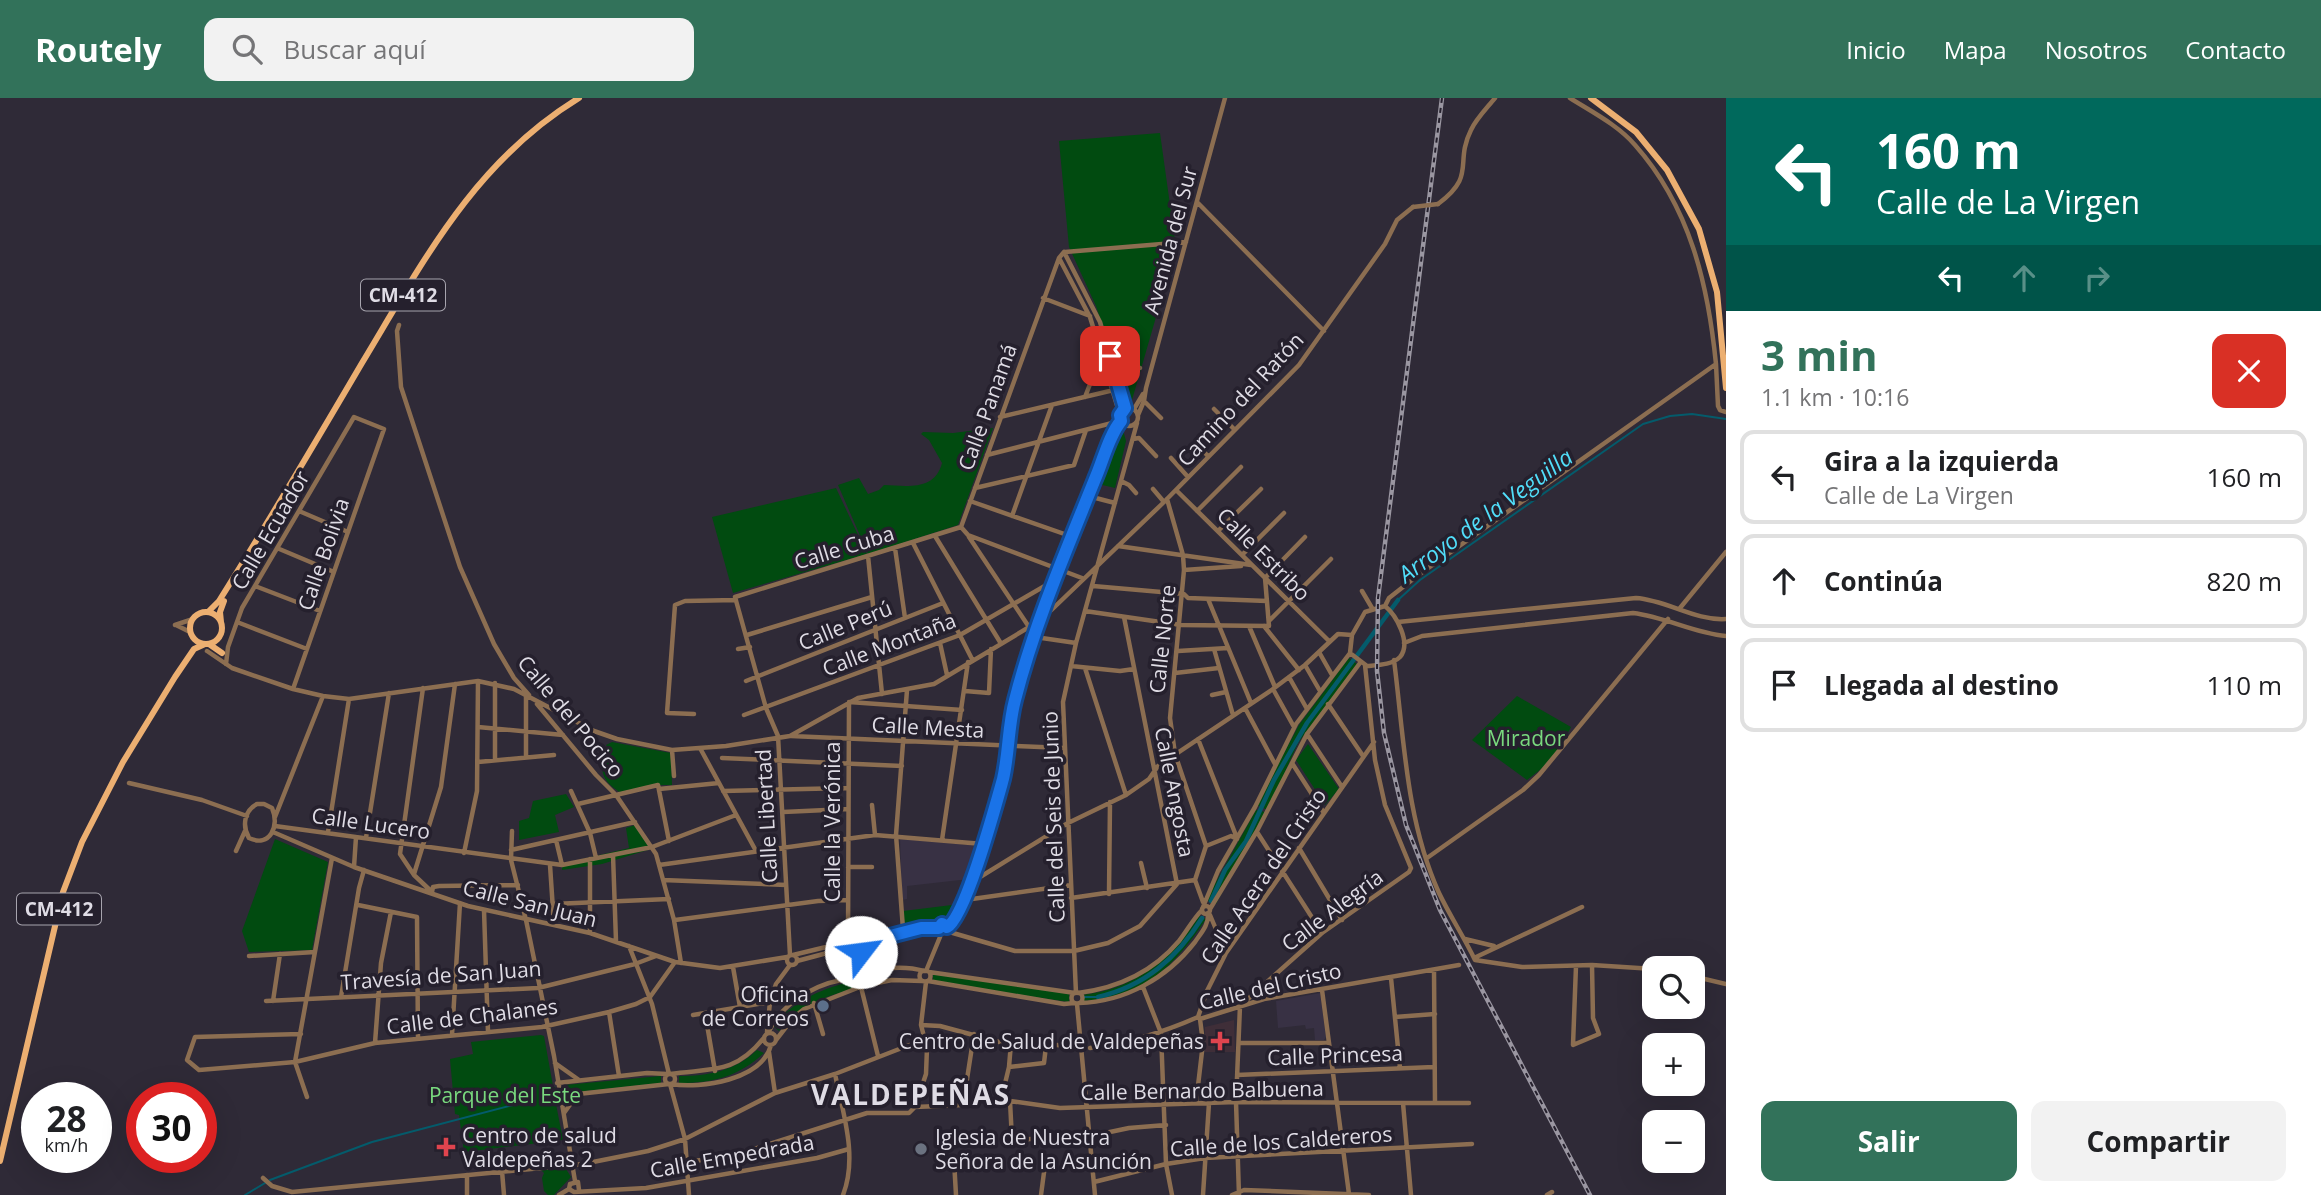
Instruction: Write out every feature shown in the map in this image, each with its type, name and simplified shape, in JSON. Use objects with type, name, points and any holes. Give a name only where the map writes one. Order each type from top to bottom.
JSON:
[{"type":"main road","name":"CM-412","points":[[175,677],[191,646],[192,619],[199,613],[208,612],[219,601],[424,260],[464,201],[514,145],[579,98]]},
{"type":"main road","points":[[1591,98],[1636,131],[1667,170],[1699,229],[1717,292],[1726,388]]},
{"type":"main road","name":"CM-412","points":[[0,1161],[63,892],[82,842],[123,762],[175,677],[194,649],[207,646],[217,639],[222,631],[221,607],[266,524]]},
{"type":"main road","points":[[208,612],[216,615],[221,622]]},
{"type":"main road","points":[[191,634],[222,653]]},
{"type":"main road","points":[[217,639],[222,653]]},
{"type":"street","name":"Avenida del Sur","points":[[1136,423],[1225,98]]},
{"type":"street","name":"Camino del Ratón","points":[[1041,620],[1176,490],[1299,365],[1385,244],[1397,220],[1413,207],[1438,204],[1454,192],[1462,180],[1470,131],[1495,98]]},
{"type":"street","points":[[1570,98],[1605,119],[1634,144],[1667,186],[1685,223],[1700,268],[1712,327],[1718,406],[1726,412]]},
{"type":"street","points":[[1197,202],[1324,331]]},
{"type":"street","points":[[925,981],[920,976],[926,971],[943,929],[953,924],[971,883],[1003,776],[1015,700],[1035,637],[1088,496],[1125,408],[1100,321],[1064,252],[1186,242]]},
{"type":"street","name":"Calle Panamá","points":[[961,527],[1043,298],[1064,252]]},
{"type":"street","points":[[1059,258],[1090,317],[1121,421],[1132,439],[1139,438],[1156,456]]},
{"type":"street","points":[[1043,298],[1090,317]]},
{"type":"street","name":"Calle del Pocico","points":[[399,325],[401,387],[460,567],[494,644],[514,678],[616,795],[652,847],[674,920],[678,963]]},
{"type":"street","points":[[1085,397],[1101,355]]},
{"type":"street","points":[[1112,362],[1140,368]]},
{"type":"street","points":[[1385,606],[1389,598],[1417,576],[1716,364]]},
{"type":"street","points":[[1000,417],[1118,388]]},
{"type":"street","name":"Avenida del Sur","points":[[1133,409],[1145,390]]},
{"type":"street","points":[[1144,401],[1161,418]]},
{"type":"street","points":[[1012,516],[1052,405]]},
{"type":"street","points":[[1125,408],[1133,409],[1138,415]]},
{"type":"street","points":[[1214,409],[1235,430]]},
{"type":"street","name":"Calle Bolivia","points":[[293,689],[384,429],[354,416]]},
{"type":"street","name":"Calle Ecuador","points":[[226,664],[228,647],[237,622],[255,586],[354,416]]},
{"type":"street","points":[[987,455],[1121,421],[1136,423]]},
{"type":"street","name":"Calle del Seis de Junio","points":[[1076,993],[1063,702],[1076,643],[1136,423]]},
{"type":"street","points":[[975,488],[1074,465],[1086,430]]},
{"type":"street","points":[[1196,444],[1208,456]]},
{"type":"street","points":[[1171,458],[1188,477]]},
{"type":"street","points":[[1197,511],[1241,467]]},
{"type":"street","points":[[1121,481],[1136,493]]},
{"type":"street","points":[[1153,489],[1165,500]]},
{"type":"street","points":[[1218,531],[1261,489]]},
{"type":"street","name":"Calle Estribo","points":[[1176,490],[1329,641]]},
{"type":"street","points":[[1088,496],[1115,503]]},
{"type":"street","name":"Calle Norte","points":[[1165,500],[1183,555],[1184,570],[1184,594],[1170,718],[1175,754],[1206,846]]},
{"type":"street","points":[[970,501],[1073,537]]},
{"type":"street","points":[[299,511],[348,532]]},
{"type":"street","points":[[1242,555],[1284,513]]},
{"type":"street","points":[[961,527],[1029,627]]},
{"type":"street","name":"Calle Cuba","points":[[694,715],[667,713],[676,605],[685,601],[735,598],[961,527]]},
{"type":"street","points":[[968,535],[1083,578]]},
{"type":"street","points":[[935,537],[1000,642]]},
{"type":"street","points":[[1085,611],[1181,625],[1269,626],[1265,578],[1305,537]]},
{"type":"street","points":[[913,543],[960,635],[970,661],[942,840]]},
{"type":"street","points":[[1118,546],[1252,565]]},
{"type":"street","points":[[277,548],[334,572]]},
{"type":"street","points":[[895,548],[905,618]]},
{"type":"street","points":[[1679,608],[1726,552]]},
{"type":"street","points":[[868,556],[882,694]]},
{"type":"street","points":[[1269,621],[1331,559]]},
{"type":"street","points":[[1184,570],[1252,565]]},
{"type":"street","name":"Calle Montaña","points":[[744,715],[960,635],[1056,579]]},
{"type":"street","points":[[255,586],[320,611]]},
{"type":"street","points":[[1093,586],[1184,594],[1188,598],[1267,601]]},
{"type":"street","points":[[1362,591],[1372,608]]},
{"type":"street","points":[[747,635],[872,597]]},
{"type":"street","name":"Calle Libertad","points":[[735,598],[766,708],[778,736],[790,956]]},
{"type":"street","points":[[1208,599],[1251,704]]},
{"type":"street","points":[[1398,622],[1426,625],[1621,599],[1650,599],[1711,620],[1726,619]]},
{"type":"street","name":"Calle Perú","points":[[746,681],[943,603]]},
{"type":"street","points":[[557,1083],[715,1070],[743,1059],[763,1039],[777,1016],[801,995],[838,981],[859,978],[867,973],[895,968],[1076,993],[1118,985],[1144,972],[1179,941],[1203,907],[1294,727],[1350,653],[1352,635],[1360,618],[1372,608],[1385,606],[1393,613],[1404,643],[1402,653],[1384,664],[1363,664],[1350,653]]},
{"type":"street","points":[[1404,643],[1428,636],[1619,614],[1651,615],[1695,631],[1726,636]]},
{"type":"street","name":"Calle Angosta","points":[[921,928],[943,929],[1015,951],[1074,951],[1108,943],[1140,926],[1177,884],[1124,617]]},
{"type":"street","points":[[191,634],[175,625],[192,619]]},
{"type":"street","points":[[1427,858],[1523,790],[1539,775],[1668,619]]},
{"type":"street","points":[[790,736],[849,702],[934,684],[1000,642],[1041,620]]},
{"type":"street","points":[[237,622],[307,649]]},
{"type":"street","points":[[1426,625],[1428,636]]},
{"type":"street","points":[[1250,626],[1274,688],[1294,727]]},
{"type":"street","points":[[1263,626],[1299,670]]},
{"type":"street","points":[[971,883],[1068,823],[1126,795],[1149,779],[1154,770],[1175,754],[1299,670],[1329,641],[1342,632],[1352,635]]},
{"type":"street","points":[[1035,637],[1076,643]]},
{"type":"street","points":[[940,643],[947,676]]},
{"type":"street","name":"Calle Mesta","points":[[207,646],[226,664],[293,689],[323,696],[349,699],[478,681],[495,684],[526,695],[594,731],[617,739],[672,750],[726,746],[778,736],[1064,748]]},
{"type":"street","points":[[738,649],[750,647]]},
{"type":"street","points":[[964,691],[989,693],[991,648]]},
{"type":"street","points":[[1178,651],[1228,648]]},
{"type":"street","points":[[1213,649],[1233,715]]},
{"type":"street","points":[[1319,652],[1332,675]]},
{"type":"street","points":[[222,653],[226,664]]},
{"type":"street","points":[[1394,660],[1406,767],[1414,810],[1438,892],[1474,958]]},
{"type":"street","points":[[775,1093],[769,1051],[771,1045],[793,1018],[814,1003],[861,986],[892,980],[925,981],[1065,1004],[1110,1000],[1143,987],[1174,964],[1206,925],[1209,912],[1257,831],[1307,734],[1328,704],[1363,664]]},
{"type":"street","points":[[1363,664],[1374,742]]},
{"type":"street","points":[[1384,664],[1390,667],[1395,676]]},
{"type":"street","points":[[1305,665],[1320,691]]},
{"type":"street","points":[[1071,666],[1134,669]]},
{"type":"street","points":[[1085,668],[1126,795]]},
{"type":"street","points":[[1175,673],[1219,668]]},
{"type":"street","points":[[1289,677],[1307,709]]},
{"type":"street","points":[[464,853],[477,791],[478,681]]},
{"type":"street","points":[[414,875],[441,787],[454,684]]},
{"type":"street","points":[[495,684],[495,760]]},
{"type":"street","points":[[424,688],[400,853],[414,875],[432,892],[433,887],[439,886],[518,885]]},
{"type":"street","points":[[903,929],[896,835],[907,690]]},
{"type":"street","points":[[1212,695],[1226,692]]},
{"type":"street","points":[[366,838],[389,693]]},
{"type":"street","points":[[526,695],[526,757]]},
{"type":"street","points":[[275,817],[323,696]]},
{"type":"street","points":[[328,832],[349,699]]},
{"type":"street","points":[[849,702],[962,710]]},
{"type":"street","name":"Calle la Verónica","points":[[849,702],[849,942]]},
{"type":"street","points":[[1328,704],[1363,756]]},
{"type":"street","points":[[1245,708],[1275,764]]},
{"type":"street","points":[[478,727],[563,736]]},
{"type":"street","points":[[1307,734],[1342,787]]},
{"type":"street","points":[[1198,738],[1238,839]]},
{"type":"street","name":"Calle Acera del Cristo","points":[[1199,1018],[1207,991],[1226,953],[1374,742]]},
{"type":"street","name":"Calle Alegría","points":[[1240,1006],[1322,933],[1409,872],[1411,868],[1385,805],[1374,742]]},
{"type":"street","points":[[726,746],[724,758],[902,766]]},
{"type":"street","points":[[700,748],[755,852]]},
{"type":"street","points":[[672,750],[674,776]]},
{"type":"street","points":[[478,762],[554,755]]},
{"type":"street","points":[[1292,762],[1324,813]]},
{"type":"street","points":[[129,783],[202,800],[247,816]]},
{"type":"street","points":[[578,804],[658,787],[719,783]]},
{"type":"street","points":[[658,787],[669,842]]},
{"type":"street","points":[[723,791],[847,788]]},
{"type":"street","points":[[571,791],[590,833],[593,859],[590,933]]},
{"type":"street","points":[[1110,802],[1110,894]]},
{"type":"street","points":[[236,851],[251,808],[264,804],[272,808],[275,826],[265,840],[259,842],[249,838],[245,831]]},
{"type":"street","points":[[872,805],[875,835]]},
{"type":"street","points":[[782,812],[848,810]]},
{"type":"street","name":"Calle Lucero","points":[[275,826],[562,865],[652,847],[736,815]]},
{"type":"street","points":[[511,850],[635,822]]},
{"type":"street","points":[[512,831],[511,860],[527,920],[575,1181],[579,1184],[579,1190],[574,1192],[569,1189]]},
{"type":"street","points":[[1257,831],[1322,933]]},
{"type":"street","name":"Calle San Juan","points":[[273,832],[354,867],[460,903],[590,933],[678,963],[733,967],[849,942],[860,942]]},
{"type":"street","points":[[659,864],[875,835],[983,844]]},
{"type":"street","points":[[1226,953],[1209,912],[1203,907],[1195,880],[1206,846],[1231,836],[1238,839]]},
{"type":"street","points":[[354,867],[356,837]]},
{"type":"street","points":[[556,840],[562,865]]},
{"type":"street","points":[[1299,848],[1342,920]]},
{"type":"street","points":[[613,855],[616,941]]},
{"type":"street","points":[[307,1097],[295,1062],[332,858]]},
{"type":"street","points":[[1142,863],[1147,888]]},
{"type":"street","points":[[550,865],[554,925]]},
{"type":"street","points":[[848,867],[872,867]]},
{"type":"street","points":[[341,997],[364,870]]},
{"type":"street","points":[[663,880],[786,885]]},
{"type":"street","points":[[1071,898],[1195,880]]},
{"type":"street","points":[[964,900],[1071,885]]},
{"type":"street","points":[[553,904],[669,899]]},
{"type":"street","points":[[674,920],[787,904],[848,900]]},
{"type":"street","points":[[452,1035],[460,903]]},
{"type":"street","points":[[358,905],[417,916],[418,1039]]},
{"type":"street","points":[[1474,958],[1582,907]]},
{"type":"street","points":[[484,910],[488,1032]]},
{"type":"street","points":[[375,1043],[381,963],[391,912]]},
{"type":"street","points":[[767,1033],[770,1002],[776,984],[790,965],[903,929],[921,928]]},
{"type":"street","points":[[860,942],[921,928]]},
{"type":"street","points":[[1464,939],[1496,946]]},
{"type":"street","points":[[859,978],[860,942]]},
{"type":"street","points":[[629,946],[650,997],[669,1074],[675,1078],[670,1084]]},
{"type":"street","points":[[249,956],[315,952]]},
{"type":"street","points":[[273,1001],[280,954]]},
{"type":"street","name":"Travesía de San Juan","points":[[266,1001],[538,988],[635,964],[656,956]]},
{"type":"street","points":[[790,956],[797,961]]},
{"type":"street","points":[[790,956],[790,965]]},
{"type":"street","points":[[1474,958],[1522,967],[1592,965],[1642,968]]},
{"type":"street","points":[[650,997],[678,963]]},
{"type":"street","name":"Calle del Cristo","points":[[1090,1048],[1122,1044],[1264,999],[1459,965]]},
{"type":"street","points":[[1576,965],[1573,1045],[1599,1034],[1592,1018],[1592,965]]},
{"type":"street","points":[[733,967],[740,1007]]},
{"type":"street","points":[[1434,970],[1436,1104]]},
{"type":"street","points":[[925,981],[931,977],[926,971]]},
{"type":"street","points":[[859,978],[864,980],[861,986],[878,1056]]},
{"type":"street","points":[[1391,978],[1400,1068]]},
{"type":"street","points":[[1705,979],[1726,984]]},
{"type":"street","points":[[686,1162],[733,1156],[845,1119],[876,1112],[909,1113],[915,1107],[926,1074],[925,1039],[921,1025],[925,981]]},
{"type":"street","points":[[1143,987],[1161,1033],[1167,1125],[1166,1164],[1172,1195]]},
{"type":"street","points":[[1260,989],[1264,999]]},
{"type":"street","points":[[1322,990],[1349,1194]]},
{"type":"street","points":[[1076,993],[1082,997],[1077,1003]]},
{"type":"street","points":[[1076,993],[1071,997],[1077,1003],[1084,1059],[1095,1195]]},
{"type":"street","name":"Calle de Chalanes","points":[[301,1034],[195,1037],[187,1060],[199,1070],[295,1062],[375,1043],[547,1026],[609,1012],[650,997]]},
{"type":"street","points":[[693,1015],[770,1002]]},
{"type":"street","points":[[814,1003],[823,1034]]},
{"type":"street","points":[[1239,1195],[1237,1075],[1240,1006]]},
{"type":"street","points":[[609,1012],[619,1076]]},
{"type":"street","points":[[705,1013],[715,1070]]},
{"type":"street","points":[[769,1013],[777,1016]]},
{"type":"street","points":[[1395,1017],[1435,1014]]},
{"type":"street","points":[[1196,1103],[1203,1043],[1199,1018]]},
{"type":"street","points":[[921,1025],[940,1026],[1011,1043],[1046,1046],[1082,1044],[1090,1048],[1084,1059]]},
{"type":"street","points":[[767,1033],[774,1034],[776,1040]]},
{"type":"street","points":[[963,1105],[974,1034]]},
{"type":"street","points":[[763,1039],[766,1044],[771,1045]]},
{"type":"street","points":[[265,1181],[292,1192],[328,1192],[573,1165],[648,1151],[685,1139],[775,1093],[835,1074],[925,1039]]},
{"type":"street","points":[[1001,1100],[1009,1067],[1011,1043]]},
{"type":"street","points":[[1239,1043],[1329,1043]]},
{"type":"street","points":[[1009,1067],[1044,1063],[1046,1046]]},
{"type":"street","points":[[559,1096],[670,1084],[710,1085],[732,1079],[769,1051]]},
{"type":"street","points":[[555,1063],[579,1080]]},
{"type":"street","name":"Calle Princesa","points":[[1237,1075],[1434,1067]]},
{"type":"street","points":[[835,1074],[849,1149],[850,1177],[843,1195]]},
{"type":"street","points":[[670,1084],[685,1139],[689,1195]]},
{"type":"street","points":[[563,1114],[578,1094]]},
{"type":"street","name":"Calle Bernardo Balbuena","points":[[915,1107],[936,1108],[982,1100],[1060,1108],[1237,1102],[1469,1104]]},
{"type":"street","points":[[1010,1101],[1012,1140],[1091,1136],[1129,1128],[1167,1125]]},
{"type":"street","points":[[1203,1195],[1209,1103]]},
{"type":"street","points":[[1403,1103],[1411,1195]]},
{"type":"street","name":"Calle de los Caldereros","points":[[1094,1182],[1166,1164],[1205,1158],[1472,1144]]},
{"type":"street","name":"Calle Empedrada","points":[[579,1190],[598,1194],[646,1188],[817,1158],[849,1149]]},
{"type":"street","points":[[942,1160],[954,1160],[956,1195]]},
{"type":"street","points":[[1041,1195],[1045,1165]]},
{"type":"street","points":[[502,1171],[504,1195]]},
{"type":"street","points":[[467,1175],[467,1195]]},
{"type":"street","points":[[559,1195],[575,1181]]},
{"type":"street","points":[[646,1188],[646,1195]]},
{"type":"street","points":[[1232,1195],[1239,1195],[1244,1190],[1368,1195]]},
{"type":"shaded area","points":[[900,838],[979,846],[980,849],[969,879],[907,886],[907,899],[902,900]]},
{"type":"shaded area","points":[[1320,993],[1326,1037],[1324,1040],[1315,1040],[1314,1028],[1306,1029],[1305,1025],[1278,1028],[1276,1001]]},
{"type":"shaded area","name":"Centro de Salud de Valdepeñas","points":[[1234,1020],[1235,1052],[1205,1052],[1205,1027]]},
{"type":"green space","points":[[1160,133],[1176,248],[1132,400],[1128,402],[1096,306],[1069,247],[1059,141]]},
{"type":"green space","points":[[1122,426],[1126,441],[1115,488],[1094,483],[1114,436]]},
{"type":"green space","points":[[993,428],[958,525],[868,554],[838,485],[859,478],[868,494],[884,485],[911,486],[927,483],[938,472],[942,463],[929,440],[921,434],[923,432],[953,433]]},
{"type":"green space","points":[[836,488],[867,554],[733,593],[712,517]]},
{"type":"green space","points":[[1349,658],[1357,664],[1298,743],[1268,810],[1256,805],[1299,725]]},
{"type":"green space","name":"Mirador","points":[[1517,696],[1571,727],[1554,759],[1527,780],[1472,740]]},
{"type":"green space","points":[[612,742],[671,753],[672,785],[655,785],[622,794],[608,782],[602,770],[602,764],[610,750],[606,745]]},
{"type":"green space","points":[[1308,744],[1339,789],[1325,805],[1296,760]]},
{"type":"green space","points":[[566,794],[574,807],[555,815],[559,832],[519,840],[519,821],[529,818],[533,801]]},
{"type":"green space","points":[[1256,810],[1265,812],[1216,904],[1206,900]]},
{"type":"green space","points":[[635,825],[651,849],[602,864],[562,870],[562,864],[629,848],[626,828]]},
{"type":"green space","points":[[275,839],[328,862],[312,950],[249,952],[242,931]]},
{"type":"green space","points":[[960,904],[954,920],[905,926],[903,911]]},
{"type":"green space","points":[[1199,916],[1206,919],[1194,936],[1169,965],[1155,976],[1123,993],[1083,1001],[1082,995],[1119,986],[1150,969],[1177,946]]},
{"type":"green space","points":[[933,973],[1069,994],[1069,1002],[933,982]]},
{"type":"green space","points":[[852,981],[854,989],[812,1003],[779,1031],[773,1026],[790,1009],[808,997]]},
{"type":"green space","name":"Parque del Este","points":[[544,1036],[553,1086],[558,1090],[554,1094],[563,1140],[464,1152],[459,1115],[455,1114],[450,1059],[473,1054],[471,1042]]},
{"type":"green space","points":[[757,1050],[764,1053],[735,1073],[703,1082],[679,1083],[679,1076],[721,1071],[740,1063]]},
{"type":"green space","points":[[661,1076],[661,1083],[566,1093],[565,1085]]},
{"type":"green space","points":[[540,1169],[566,1169],[571,1177],[554,1195],[548,1195],[544,1191],[544,1173]]},
{"type":"waterway","name":"Arroyo de la Veguilla","points":[[1398,600],[1420,580],[1643,424],[1670,416],[1692,414],[1726,419]]},
{"type":"waterway","name":"Arroyo de la Veguilla","points":[[1211,901],[1225,870],[1246,841],[1274,780],[1307,723],[1398,600]]},
{"type":"waterway","name":"Arroyo de la Veguilla","points":[[1098,997],[1131,986],[1145,978],[1182,946],[1202,918]]},
{"type":"waterway","name":"Arroyo de la Veguilla","points":[[1084,997],[1098,997]]},
{"type":"waterway","name":"Arroyo de la Veguilla","points":[[270,1180],[372,1142],[513,1105]]},
{"type":"waterway","name":"Arroyo de la Veguilla","points":[[245,1195],[265,1183]]},
{"type":"railway","points":[[1442,98],[1378,598],[1377,671],[1384,733],[1406,825],[1440,910],[1590,1195]]},
{"type":"place","name":"Oficina de Correos","points":[[823,1006]]},
{"type":"place","name":"Centro de Salud de Valdepeñas","points":[[1220,1041]]},
{"type":"place","name":"Centro de salud Valdepeñas 2","points":[[446,1147]]},
{"type":"place","name":"Iglesia de Nuestra Señora de la Asunción","points":[[921,1149]]},
{"type":"district","name":"VALDEPEÑAS","points":[[911,1094]]},
{"type":"route","points":[[861,952],[863,943],[921,928],[939,928],[942,924],[947,927],[953,924],[964,900],[1003,776],[1015,700],[1035,637],[1088,496],[1121,421],[1121,412],[1125,408],[1110,356]]}]
